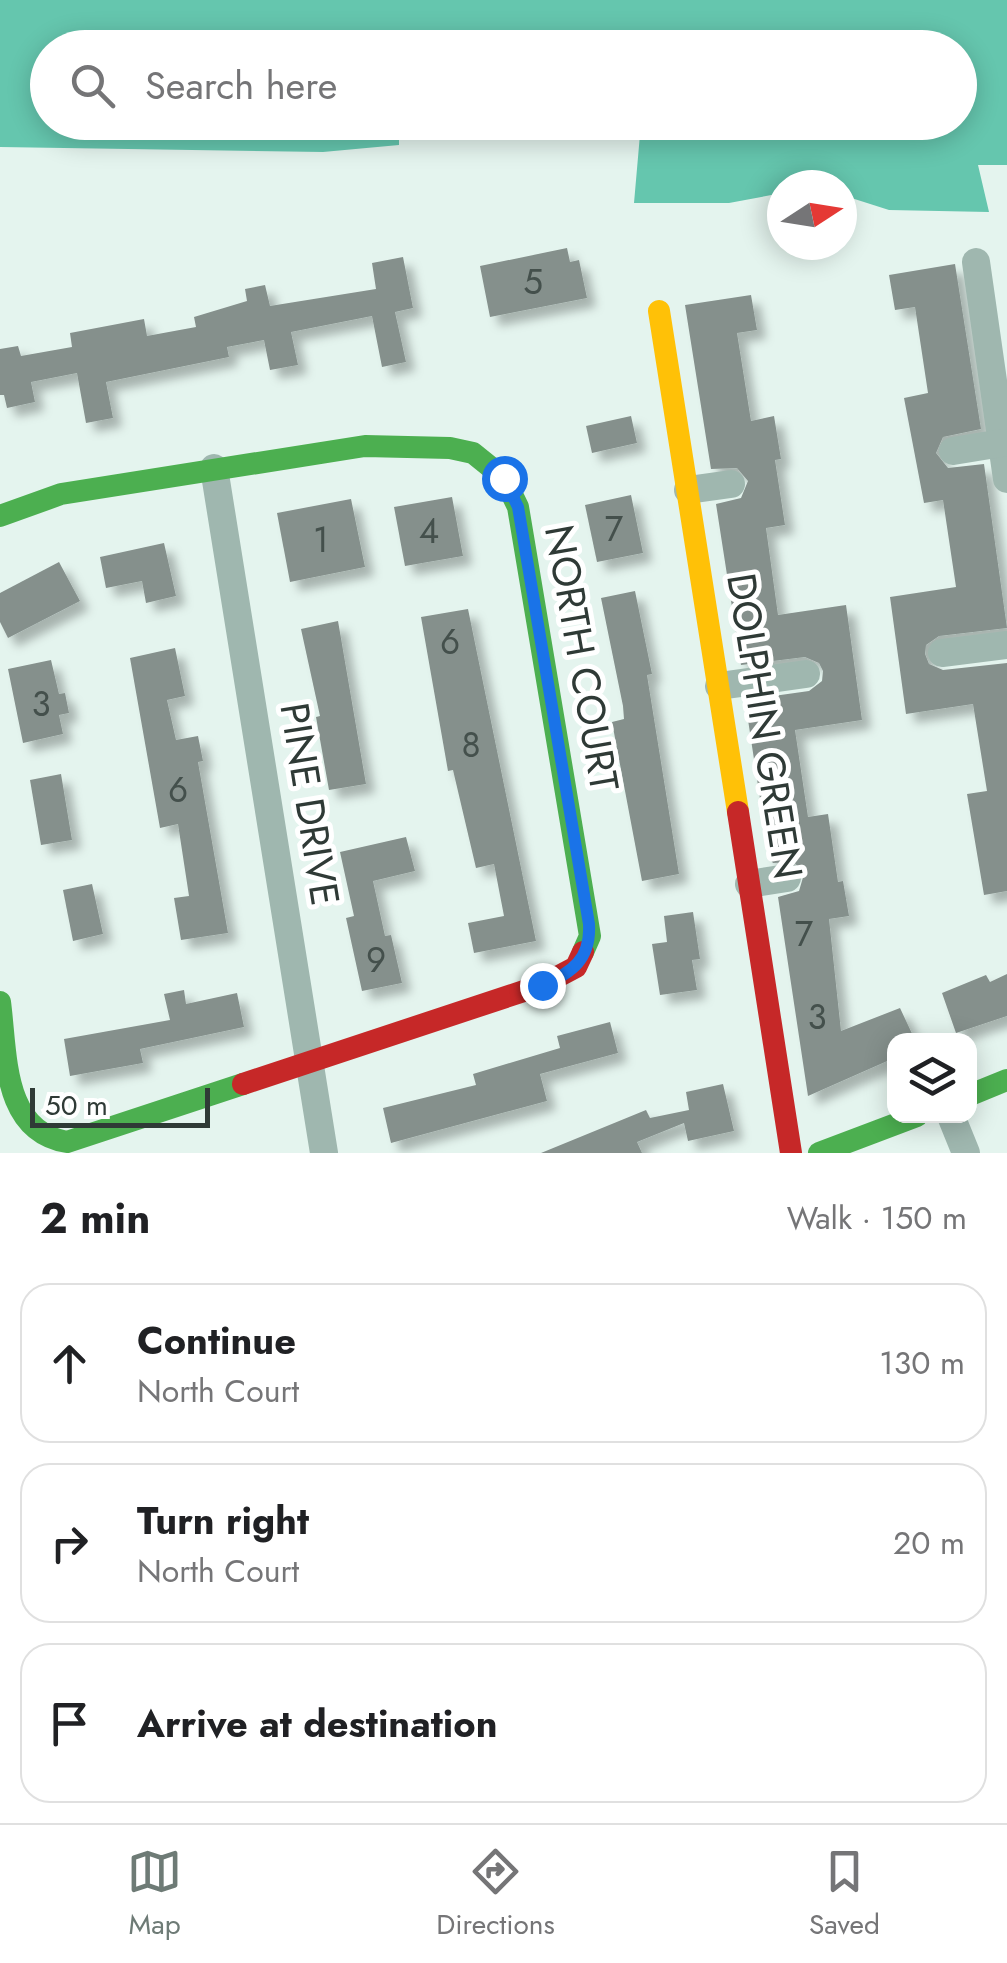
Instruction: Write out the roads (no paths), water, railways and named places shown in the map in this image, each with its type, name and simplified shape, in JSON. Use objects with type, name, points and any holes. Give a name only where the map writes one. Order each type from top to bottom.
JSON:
[{"type":"street","points":[[976,262],[1007,479]]},
{"type":"street","name":"DOLPHIN GREEN","points":[[659,311],[791,1153]]},
{"type":"street","points":[[953,451],[1002,443]]},
{"type":"street","name":"NORTH COURT","points":[[0,516],[62,494],[364,446],[450,448],[482,458],[504,478],[518,507],[586,904],[588,948],[564,976],[67,1142],[49,1143],[22,1124],[0,1002]]},
{"type":"street","name":"PINE DRIVE","points":[[214,468],[324,1153]]},
{"type":"street","points":[[688,490],[731,484]]},
{"type":"street","points":[[942,653],[1007,645]]},
{"type":"street","points":[[719,686],[806,674]]},
{"type":"street","points":[[750,884],[787,878]]},
{"type":"street","points":[[977,1092],[1007,1080]]},
{"type":"street","points":[[819,1153],[899,1123]]},
{"type":"street","points":[[955,1123],[966,1153]]}]
